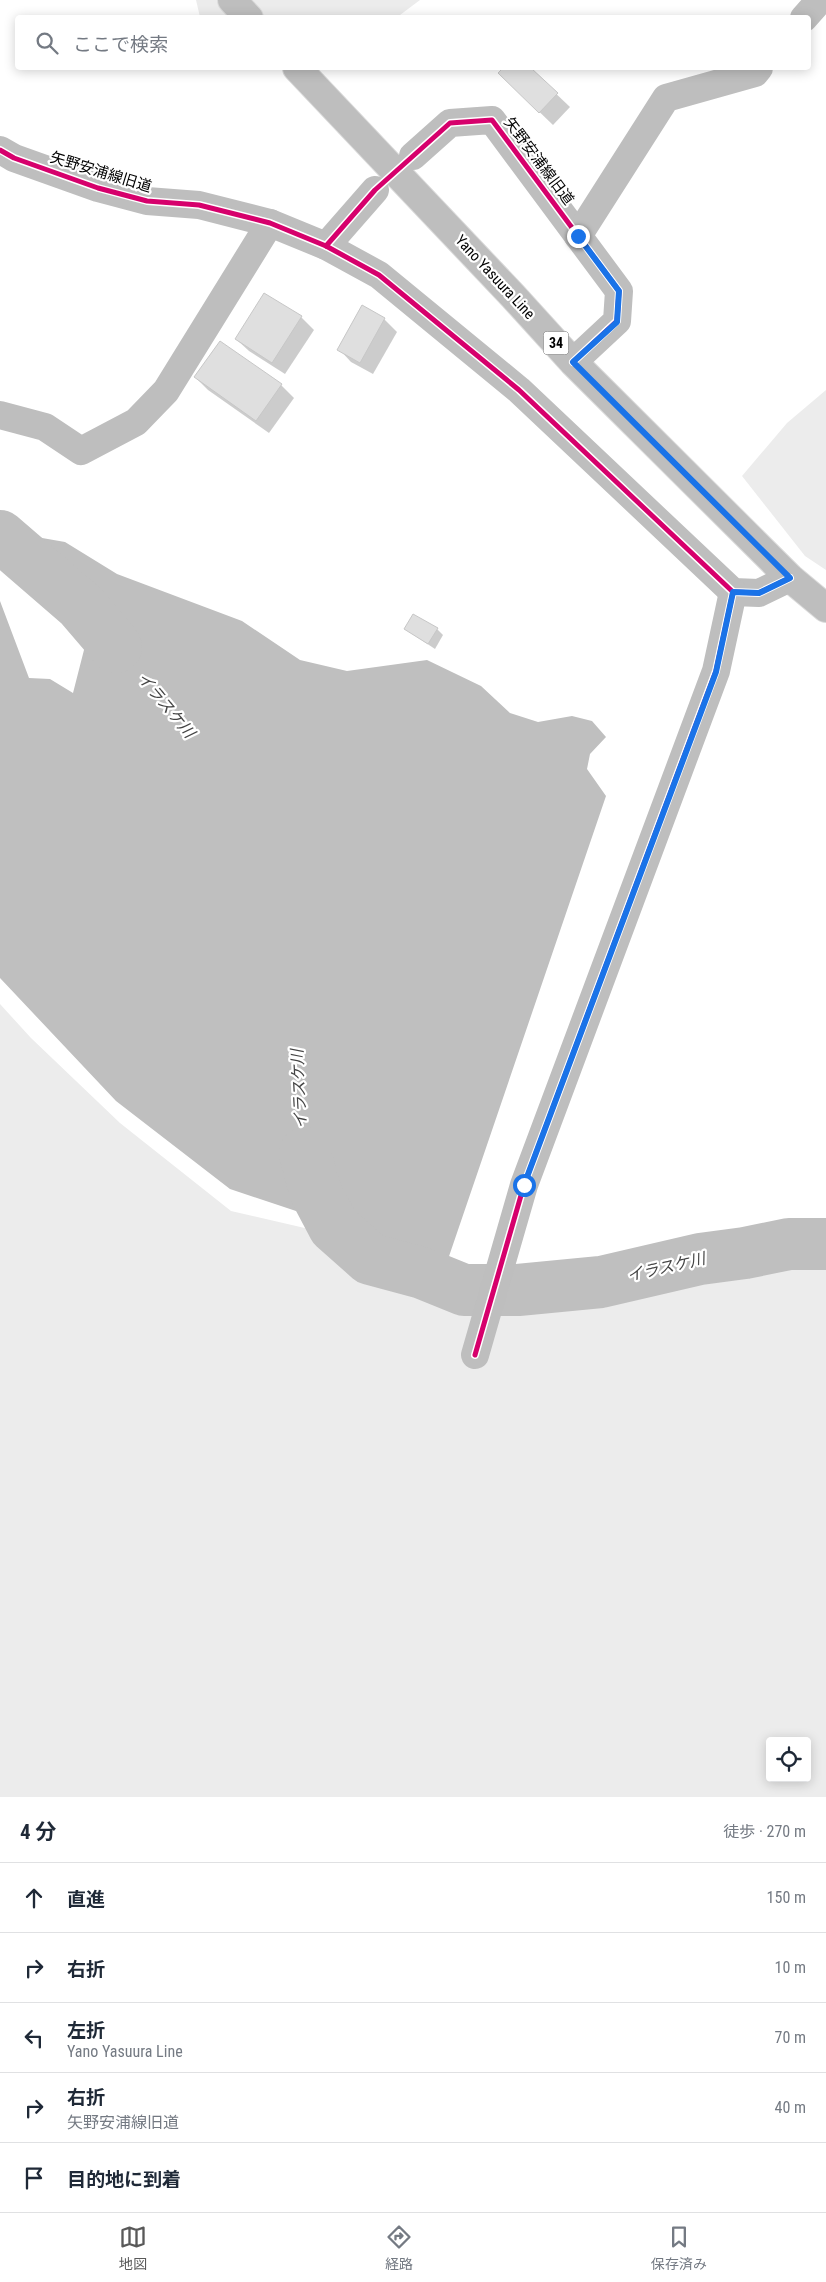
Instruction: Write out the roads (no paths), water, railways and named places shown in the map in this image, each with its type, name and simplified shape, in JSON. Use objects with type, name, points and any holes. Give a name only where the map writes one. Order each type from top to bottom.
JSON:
[{"type":"street","points":[[232,0],[246,15]]},
{"type":"street","points":[[807,15],[820,0]]},
{"type":"street","name":"Yano Yasuura Line","points":[[299,70],[573,362],[790,578],[826,608]]},
{"type":"street","points":[[578,236],[666,98],[757,70]]},
{"type":"street","name":"矢野安浦線旧道","points":[[414,156],[450,123],[492,120],[619,291],[617,322],[573,362]]},
{"type":"street","name":"矢野安浦線旧道","points":[[0,150],[14,158],[80,181],[147,201],[199,205],[270,223],[326,246],[379,275],[519,390],[733,592]]},
{"type":"street","points":[[326,246],[375,190]]},
{"type":"street","points":[[0,415],[45,428],[81,451],[136,422],[166,391],[270,223]]},
{"type":"street","points":[[475,1355],[524,1185],[716,672],[733,592],[759,593],[790,578]]},
{"type":"water","points":[[25,535],[65,542],[117,574],[242,621],[300,660],[347,671],[427,660],[481,686],[510,713],[538,722],[572,716],[592,721],[606,737],[590,754],[587,769],[606,796],[445,1268],[383,1244],[350,1226],[299,1212],[230,1189],[116,1101],[0,978],[0,601],[29,678],[50,679],[73,693],[85,646],[81,622],[53,565]]},
{"type":"waterway","name":"イラスケ川","points":[[0,536],[80,605],[116,647]]},
{"type":"waterway","name":"イラスケ川","points":[[305,1153],[315,1191],[334,1227],[370,1259],[422,1273],[464,1290],[518,1290],[601,1282],[700,1259],[745,1253],[789,1244],[826,1244]]}]
